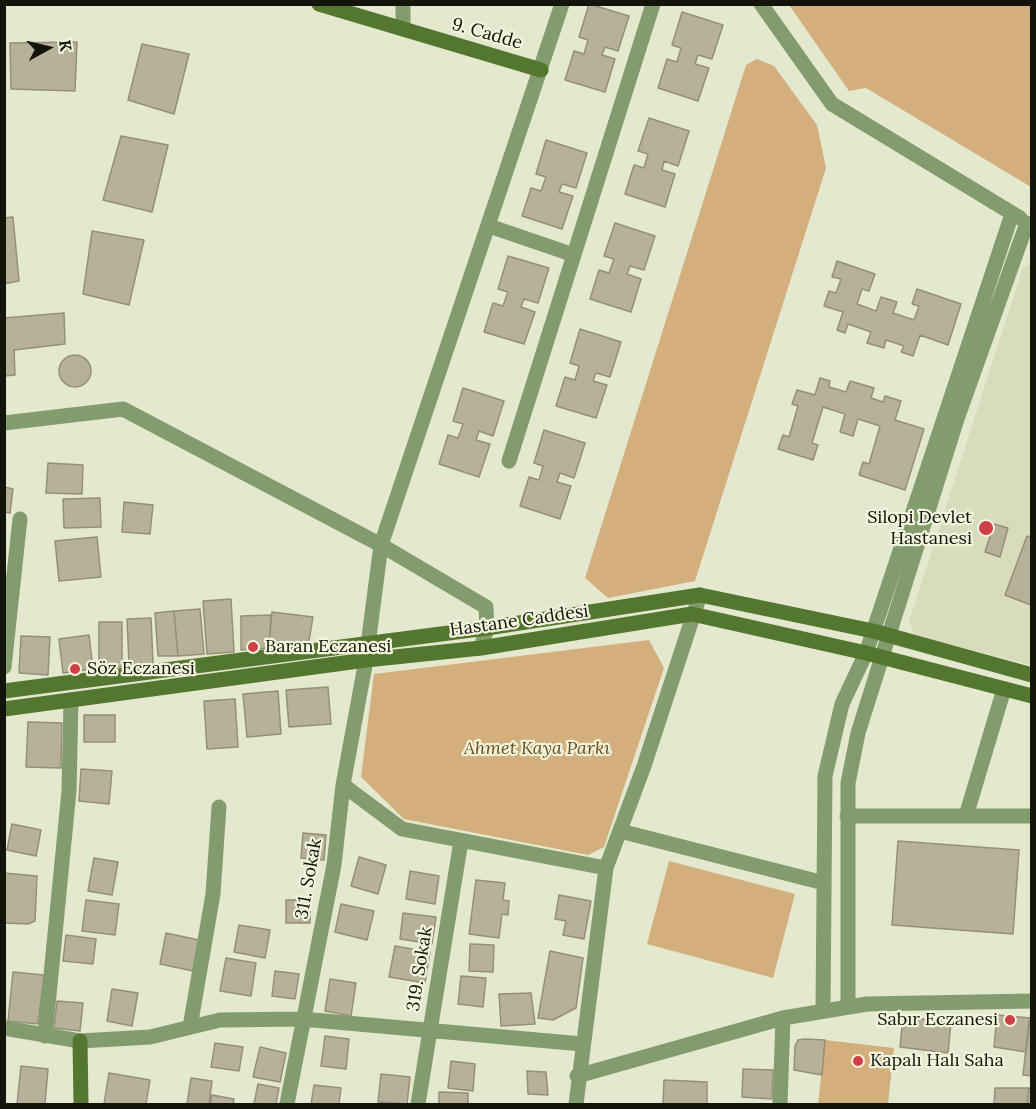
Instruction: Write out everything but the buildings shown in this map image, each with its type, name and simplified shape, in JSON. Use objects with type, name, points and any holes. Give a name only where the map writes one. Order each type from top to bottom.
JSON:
[{"type":"main road","name":"9. Cadde","points":[[319,4],[541,70]]},
{"type":"main road","name":"Hastane Caddesi","points":[[4,691],[487,628],[700,595],[873,631],[1032,675]]},
{"type":"main road","name":"Hastane Caddesi","points":[[4,709],[366,660],[481,648],[692,614],[873,655],[1032,696]]},
{"type":"main road","points":[[80,1041],[81,1104]]},
{"type":"street","points":[[403,4],[403,29]]},
{"type":"street","name":"311. Sokak","points":[[287,1104],[334,866],[343,785],[366,660],[381,544],[562,4]]},
{"type":"street","points":[[509,461],[653,4]]},
{"type":"street","points":[[761,4],[832,104],[1029,224],[957,419],[888,635],[842,704],[825,776],[823,1011]]},
{"type":"street","points":[[848,1007],[848,783],[873,655],[873,631],[1012,214]]},
{"type":"street","points":[[489,226],[574,255]]},
{"type":"street","points":[[4,423],[123,409],[381,544],[486,607],[487,628],[481,648]]},
{"type":"street","points":[[4,667],[20,519]]},
{"type":"street","points":[[576,1104],[606,868],[644,766],[700,595]]},
{"type":"street","points":[[966,816],[1004,689]]},
{"type":"street","points":[[45,1036],[69,791],[71,700]]},
{"type":"street","points":[[343,785],[402,829],[606,868]]},
{"type":"street","points":[[190,1027],[213,894],[219,807]]},
{"type":"street","points":[[847,816],[1032,816]]},
{"type":"street","points":[[620,831],[824,883]]},
{"type":"street","name":"319. Sokak","points":[[418,1104],[461,840]]},
{"type":"street","points":[[578,1076],[783,1017],[867,1004],[1032,1001]]},
{"type":"street","points":[[780,1104],[783,1017]]},
{"type":"street","points":[[4,1028],[80,1041],[150,1037],[220,1020],[302,1019],[582,1044]]},
{"type":"shaded area","name":"Silopi Devlet Hastanesi","points":[[1031,264],[1031,665],[915,635],[909,622],[1023,267]]},
{"type":"green space","points":[[789,5],[1031,5],[1031,187],[866,88],[849,91]]},
{"type":"green space","points":[[757,59],[774,66],[817,125],[826,168],[695,581],[608,598],[585,578],[746,65]]},
{"type":"green space","name":"Ahmet Kaya Parkı","points":[[649,640],[664,668],[604,847],[588,855],[404,819],[361,777],[374,674]]},
{"type":"green space","points":[[669,861],[795,894],[773,978],[647,944]]},
{"type":"green space","name":"Kapalı Halı Saha","points":[[825,1040],[894,1048],[888,1104],[818,1104]]},
{"type":"place","name":"Silopi Devlet Hastanesi","points":[[986,528]]},
{"type":"place","name":"Baran Eczanesi","points":[[253,647]]},
{"type":"place","name":"Söz Eczanesi","points":[[75,669]]},
{"type":"place","name":"Sabır Eczanesi","points":[[1010,1020]]},
{"type":"place","name":"Kapalı Halı Saha","points":[[858,1061]]}]
